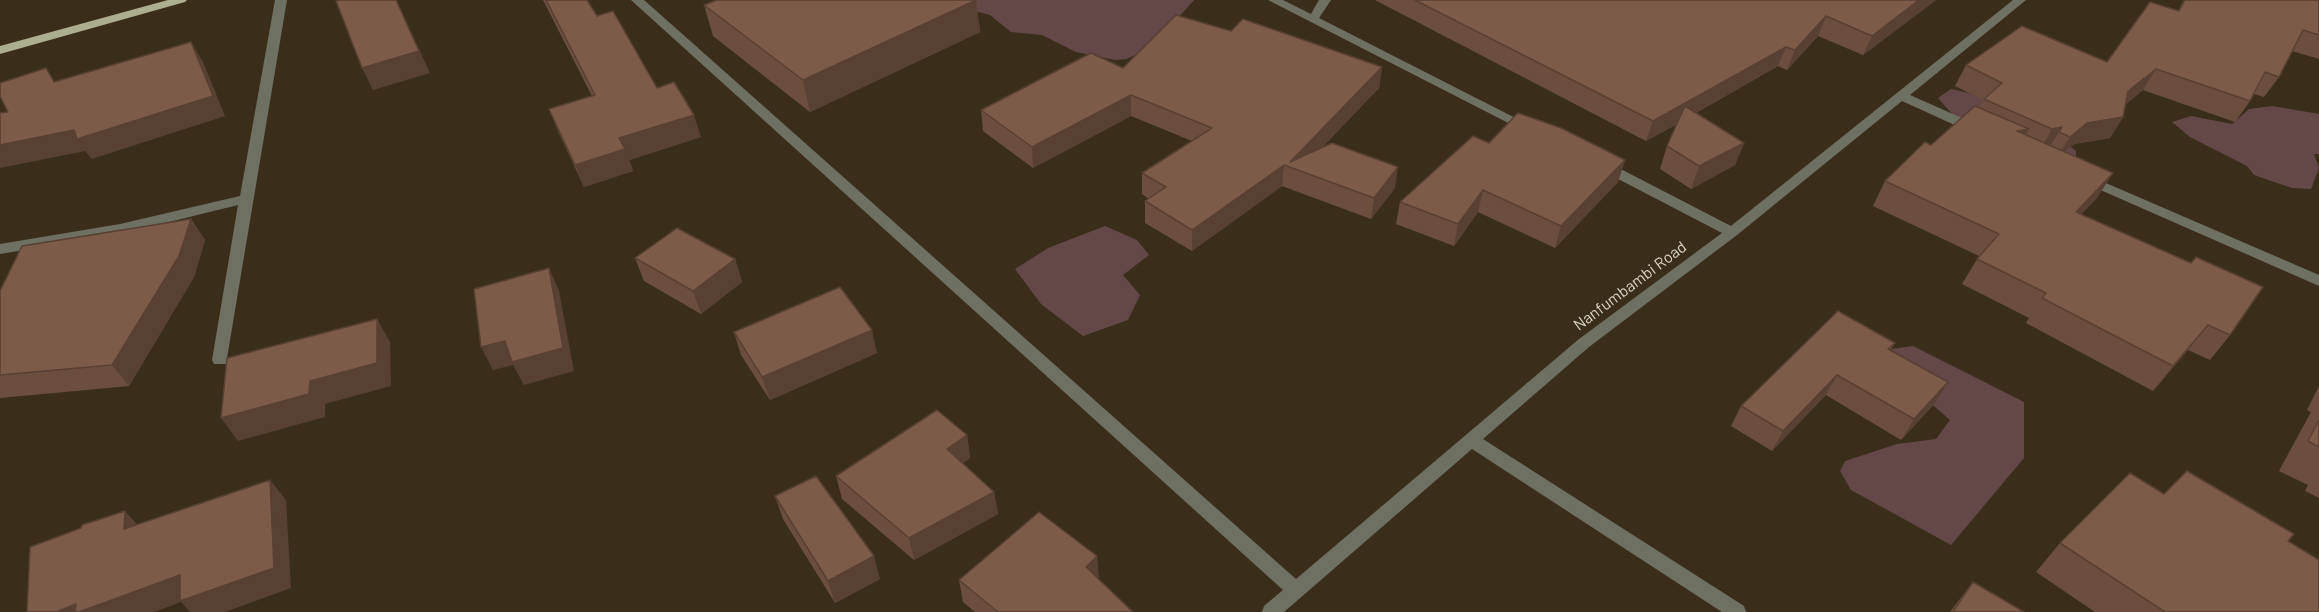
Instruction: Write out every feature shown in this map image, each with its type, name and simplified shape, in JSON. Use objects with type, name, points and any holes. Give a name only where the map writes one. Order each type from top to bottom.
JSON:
[{"type":"main road","points":[[0,50],[181,0]]},
{"type":"street","points":[[220,360],[281,0]]},
{"type":"street","points":[[637,0],[1296,590]]},
{"type":"street","points":[[1274,0],[1541,134]]},
{"type":"street","points":[[1313,19],[1325,0]]},
{"type":"street","name":"Nanfumbambi Road","points":[[1271,612],[1584,343],[1732,232],[2020,0]]},
{"type":"street","points":[[1901,96],[1988,135]]},
{"type":"street","points":[[1593,161],[1732,232]]},
{"type":"street","points":[[2074,173],[2319,281]]},
{"type":"street","points":[[0,249],[120,229],[246,199]]},
{"type":"street","points":[[1470,439],[1737,612]]},
{"type":"shaded area","points":[[947,0],[1194,0],[1151,48],[1126,59],[1115,60],[1076,52],[1042,35],[1011,32],[990,15],[957,6]]},
{"type":"shaded area","points":[[1951,89],[2001,104],[2033,121],[2076,151],[2076,161],[2059,163],[1952,114],[1938,98]]},
{"type":"shaded area","points":[[2272,106],[2319,114],[2319,154],[2314,154],[2319,168],[2311,189],[2292,188],[2254,175],[2247,166],[2190,137],[2172,122],[2191,116],[2232,124],[2249,109]]},
{"type":"shaded area","points":[[1105,226],[1137,240],[1149,255],[1123,275],[1140,295],[1128,320],[1083,336],[1041,304],[1015,269],[1048,248]]},
{"type":"shaded area","points":[[1913,346],[2024,402],[2024,458],[1951,545],[1851,490],[1840,471],[1845,461],[1897,444],[1936,439],[1950,420],[1894,371],[1892,349]]},
{"type":"building","points":[[396,0],[419,51],[362,68],[336,1]]},
{"type":"building","points":[[546,0],[587,0],[597,16],[613,11],[657,88],[674,82],[694,115],[619,138],[625,149],[575,165],[549,109],[595,95]]},
{"type":"building","points":[[717,0],[976,0],[803,80],[704,5]]},
{"type":"building","points":[[1415,0],[1919,0],[1872,36],[1826,16],[1795,50],[1786,47],[1653,121]]},
{"type":"building","points":[[2185,0],[2319,0],[2319,35],[2303,30],[2279,77],[2265,72],[2250,101],[2156,69],[2128,91],[2123,117],[2087,123],[2070,137],[2059,132],[2062,127],[2052,129],[1984,99],[2002,83],[1966,65],[2022,26],[2107,62],[2150,2],[2179,11]]},
{"type":"building","points":[[1176,15],[1231,31],[1243,19],[1382,67],[1290,162],[1332,143],[1398,167],[1374,198],[1284,165],[1192,230],[1145,201],[1166,187],[1142,173],[1212,128],[1131,95],[1032,147],[981,110],[1091,53],[1123,68]]},
{"type":"building","points":[[191,42],[213,96],[77,139],[74,130],[0,145],[0,113],[8,112],[0,96],[0,83],[46,68],[54,82]]},
{"type":"building","points":[[1685,106],[1744,143],[1699,166],[1667,146]]},
{"type":"building","points":[[1975,106],[2029,129],[2017,131],[2113,173],[2076,212],[2191,263],[2196,257],[2263,287],[2230,335],[2208,325],[2173,366],[2042,298],[2046,293],[1977,259],[1999,234],[1885,181],[1925,142],[1931,145]]},
{"type":"building","points":[[1518,113],[1561,128],[1625,160],[1561,226],[1483,190],[1458,224],[1400,202],[1473,136],[1489,143]]},
{"type":"building","points":[[191,219],[179,256],[112,365],[0,375],[0,291],[22,246]]},
{"type":"building","points":[[677,228],[735,259],[693,291],[635,258]]},
{"type":"building","points":[[549,268],[563,348],[512,362],[505,341],[481,347],[474,289]]},
{"type":"building","points":[[840,287],[872,330],[762,377],[734,332]]},
{"type":"building","points":[[1838,311],[1895,343],[1888,349],[1948,382],[1914,419],[1837,375],[1783,431],[1741,406]]},
{"type":"building","points":[[377,319],[377,363],[310,381],[309,394],[221,418],[227,358]]},
{"type":"building","points":[[937,410],[967,435],[947,449],[994,492],[909,538],[836,476]]},
{"type":"building","points":[[2319,420],[2319,447],[2308,441]]},
{"type":"building","points":[[2187,471],[2294,534],[2288,541],[2319,560],[2319,612],[2165,612],[2060,543],[2130,473],[2164,494]]},
{"type":"building","points":[[816,476],[874,556],[828,581],[775,496]]},
{"type":"building","points":[[270,480],[274,568],[180,601],[180,575],[79,612],[75,612],[76,604],[56,612],[27,612],[30,547],[81,528],[82,525],[125,511],[124,529]]},
{"type":"building","points":[[1039,512],[1097,556],[1086,567],[1133,612],[998,612],[959,580]]},
{"type":"building","points":[[1973,582],[2024,612],[1953,612]]}]
